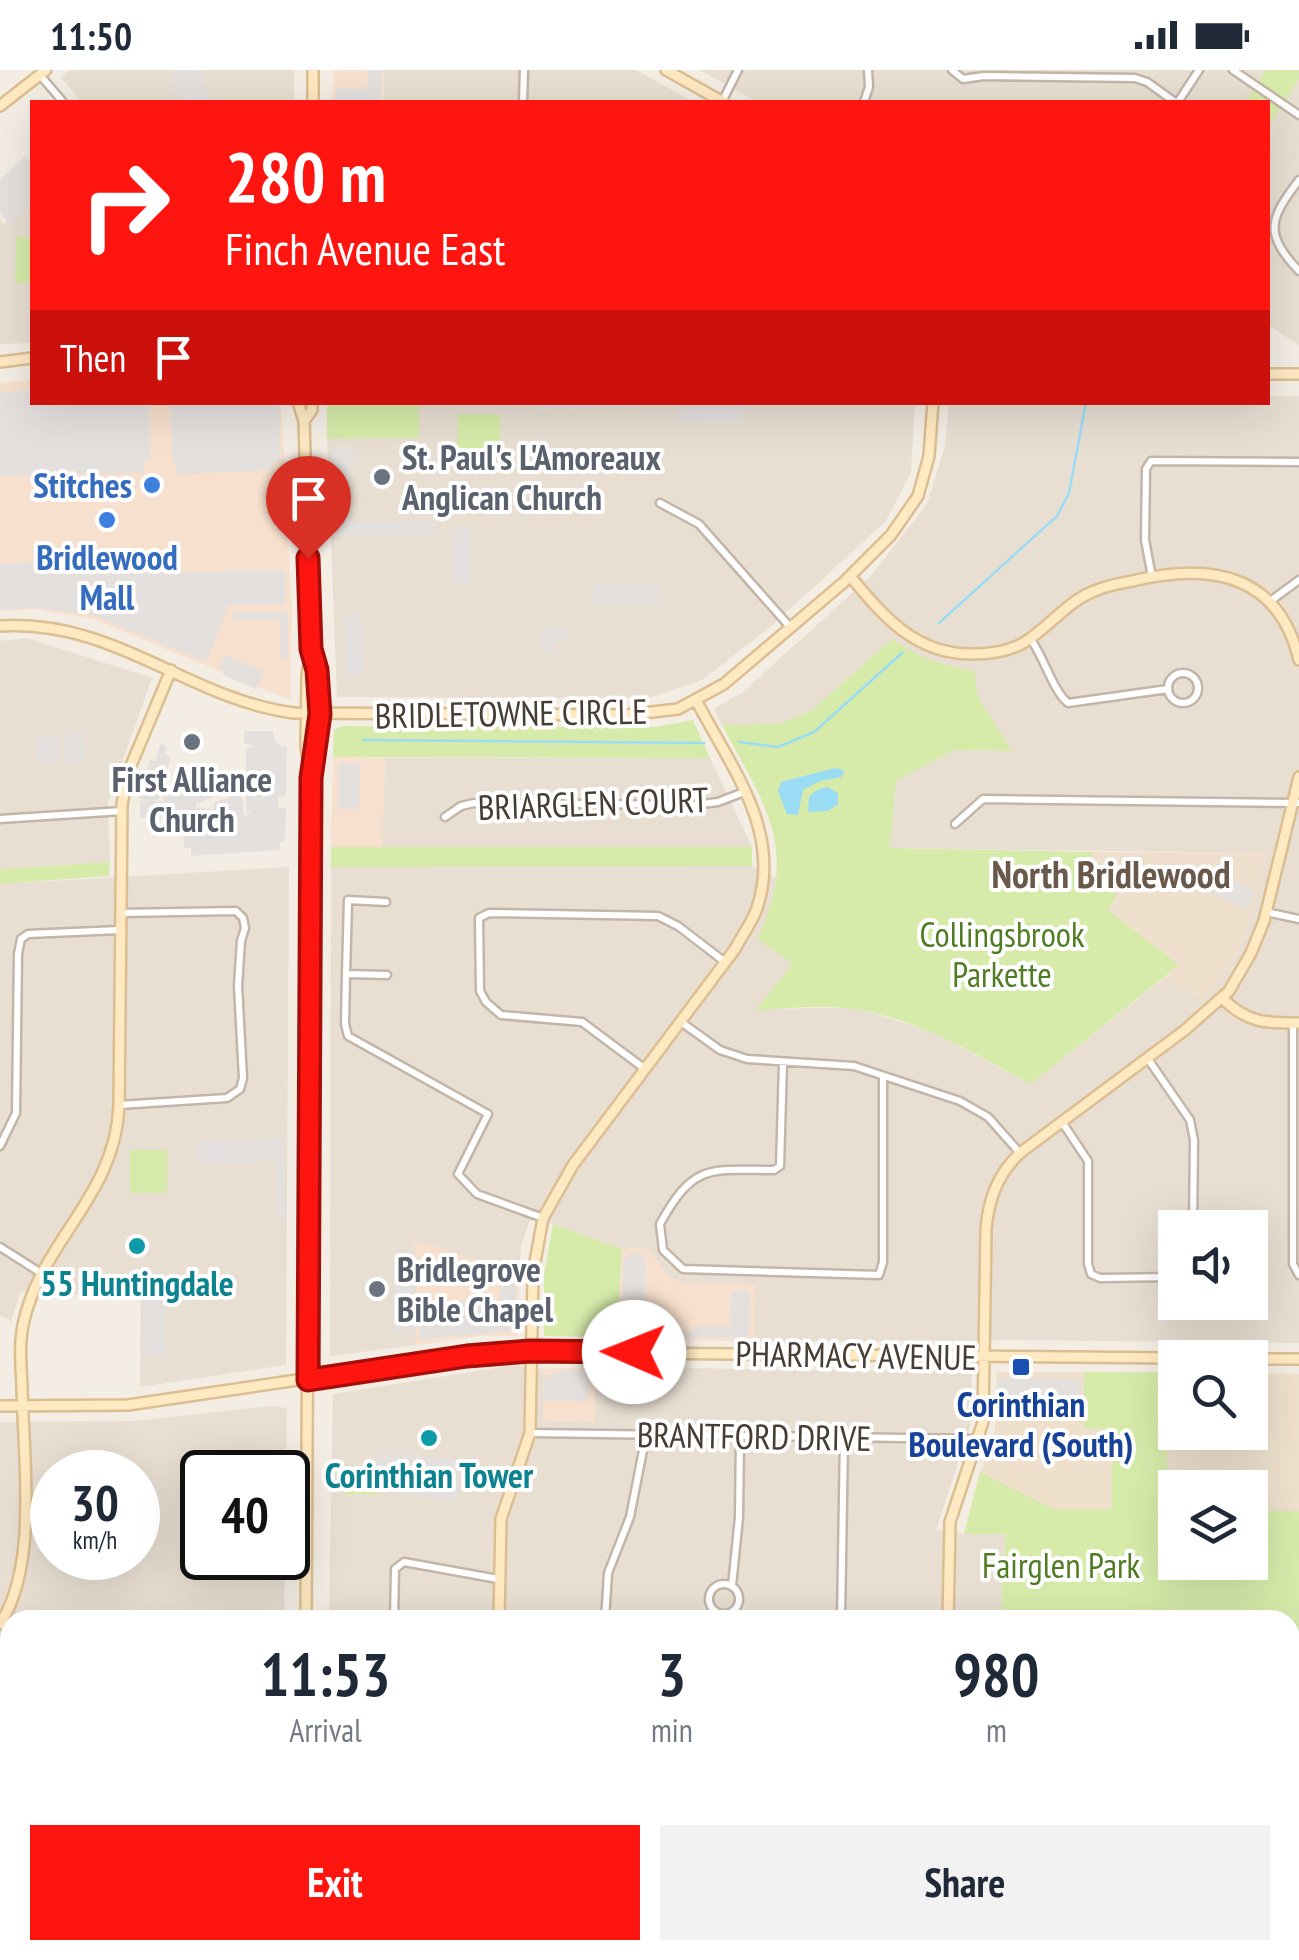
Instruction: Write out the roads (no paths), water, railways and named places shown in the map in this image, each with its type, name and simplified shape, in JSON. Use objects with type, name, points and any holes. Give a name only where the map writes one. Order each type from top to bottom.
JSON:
[{"type":"street","points":[[312,100],[314,70]]},
{"type":"street","points":[[524,70],[524,100]]},
{"type":"street","points":[[666,70],[719,100]]},
{"type":"street","points":[[724,100],[738,70]]},
{"type":"street","points":[[865,100],[868,70]]},
{"type":"street","points":[[952,70],[963,79],[1134,78],[1173,100]]},
{"type":"street","points":[[1178,100],[1200,70]]},
{"type":"street","points":[[1233,70],[1299,115]]},
{"type":"street","points":[[0,106],[43,72],[62,100]]},
{"type":"street","points":[[1299,180],[1274,219],[1278,241],[1299,271]]},
{"type":"street","points":[[0,362],[30,358]]},
{"type":"street","points":[[1270,374],[1299,374]]},
{"type":"street","points":[[299,405],[304,421],[311,649],[306,713],[311,778],[306,1610]]},
{"type":"street","points":[[304,421],[312,405]]},
{"type":"street","name":"BRIDLETOWNE CIRCLE","points":[[0,626],[29,625],[81,633],[130,650],[248,703],[306,713],[626,715],[678,709],[742,670],[891,535],[918,496],[929,456],[933,405]]},
{"type":"street","points":[[1152,577],[1145,540],[1148,464],[1156,460],[1299,462]]},
{"type":"street","points":[[660,503],[699,524],[790,627]]},
{"type":"street","points":[[850,576],[897,628],[929,648],[956,654],[987,654],[1030,638],[1064,609],[1092,592],[1174,572],[1206,572],[1242,584],[1269,602],[1290,632],[1299,660]]},
{"type":"street","points":[[1269,602],[1299,580]]},
{"type":"street","points":[[1030,638],[1046,662],[1057,693],[1068,703],[1168,689]]},
{"type":"street","points":[[311,649],[317,670],[320,714],[311,778]]},
{"type":"street","points":[[9,1610],[23,1569],[22,1330],[42,1273],[100,1182],[115,1138],[119,1105],[122,811],[127,774],[171,670]]},
{"type":"street","points":[[1183,673],[1192,676],[1198,689],[1190,701],[1180,703],[1168,689],[1174,676],[1183,673]]},
{"type":"street","points":[[498,1610],[505,1500],[530,1433],[534,1260],[543,1218],[573,1165],[725,962],[756,912],[765,871],[762,833],[696,700]]},
{"type":"street","points":[[948,1610],[950,1522],[984,1415],[987,1215],[1000,1176],[1020,1154],[1148,1059],[1222,998],[1251,954],[1266,912],[1296,802],[1299,777]]},
{"type":"street","name":"BRIARGLEN COURT","points":[[445,817],[474,803],[694,805],[718,802],[744,792]]},
{"type":"street","points":[[955,824],[984,799],[1296,802]]},
{"type":"street","points":[[0,819],[122,811]]},
{"type":"street","points":[[386,902],[348,900],[348,1036],[488,1114],[458,1174],[477,1194],[543,1218]]},
{"type":"street","points":[[119,1105],[227,1098],[240,1088],[238,986],[245,928],[236,911],[121,913]]},
{"type":"street","points":[[1266,912],[1299,920]]},
{"type":"street","points":[[645,1069],[582,1022],[512,1016],[494,1010],[480,991],[479,918],[489,913],[650,914],[678,926],[725,962]]},
{"type":"street","points":[[0,1146],[16,1113],[21,939],[28,934],[120,930]]},
{"type":"street","points":[[346,974],[387,975]]},
{"type":"street","points":[[1222,998],[1251,1020],[1296,1024],[1293,1264],[1299,1274]]},
{"type":"street","points":[[681,1022],[720,1050],[747,1059],[854,1066],[968,1104],[988,1117],[1020,1154]]},
{"type":"street","points":[[1148,1059],[1190,1120],[1194,1140],[1192,1210]]},
{"type":"street","points":[[783,1063],[780,1166],[774,1170],[713,1169],[692,1179],[660,1224],[664,1250],[683,1269],[878,1275],[883,1262],[883,1076]]},
{"type":"street","points":[[1062,1122],[1088,1161],[1091,1274],[1100,1278],[1158,1277]]},
{"type":"street","points":[[0,1248],[42,1273]]},
{"type":"street","name":"PHARMACY AVENUE","points":[[0,1406],[128,1405],[426,1360],[530,1351],[1158,1358]]},
{"type":"street","points":[[1268,1359],[1299,1359]]},
{"type":"street","name":"BRANTFORD DRIVE","points":[[530,1433],[979,1439]]},
{"type":"street","points":[[606,1610],[608,1573],[630,1517],[646,1435]]},
{"type":"street","points":[[732,1586],[739,1517],[740,1436]]},
{"type":"street","points":[[840,1610],[844,1437]]},
{"type":"street","points":[[394,1610],[395,1569],[404,1562],[498,1578]]},
{"type":"street","points":[[716,1610],[709,1601],[718,1585],[732,1586],[739,1594],[733,1610]]},
{"type":"water","points":[[835,768],[844,770],[842,777],[820,781],[803,790],[798,815],[787,814],[778,791],[781,782]]},
{"type":"water","points":[[827,787],[838,793],[838,804],[828,811],[808,812],[809,797]]},
{"type":"waterway","points":[[939,623],[1057,516],[1069,493],[1085,405]]},
{"type":"waterway","points":[[739,742],[778,747],[814,732],[902,653]]},
{"type":"waterway","points":[[363,740],[704,743]]},
{"type":"place","name":"St. Paul's L'Amoreaux Anglican Church","points":[[382,477]]},
{"type":"place","name":"Stitches","points":[[152,485]]},
{"type":"place","name":"Bridlewood Mall","points":[[107,520]]},
{"type":"place","name":"First Alliance Church","points":[[192,742]]},
{"type":"place","name":"55 Huntingdale","points":[[137,1246]]},
{"type":"place","name":"Bridlegrove Bible Chapel","points":[[377,1289]]},
{"type":"place","name":"Corinthian Boulevard (South)","points":[[1021,1367]]},
{"type":"place","name":"Corinthian Tower","points":[[429,1438]]},
{"type":"district","name":"North Bridlewood","points":[[1111,873]]},
{"type":"park label","name":"Collingsbrook Parkette","points":[[1002,954]]},
{"type":"park label","name":"Fairglen Park","points":[[1061,1565]]}]
